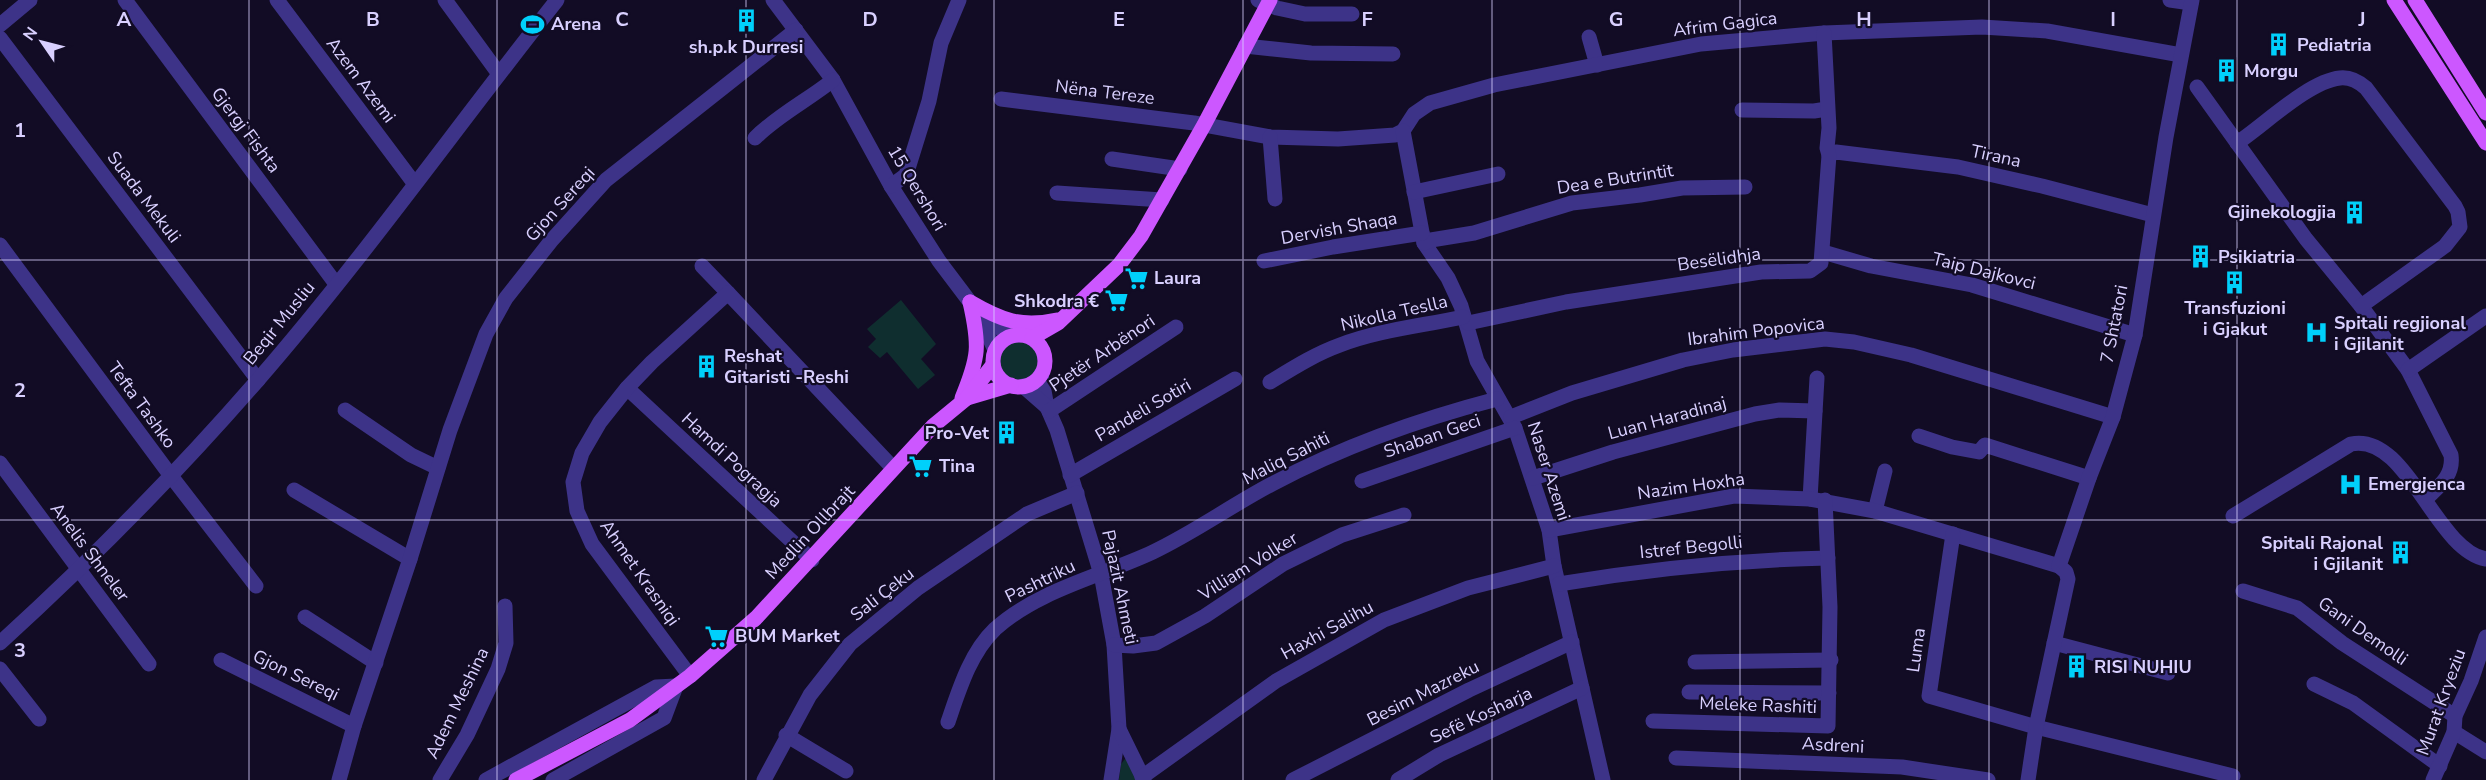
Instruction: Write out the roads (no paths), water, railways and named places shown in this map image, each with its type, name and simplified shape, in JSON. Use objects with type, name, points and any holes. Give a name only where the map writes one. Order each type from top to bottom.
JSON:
[{"type":"main road","points":[[2394,0],[2486,142]]},
{"type":"main road","points":[[2415,0],[2486,113]]},
{"type":"main road","points":[[1032,338],[1061,321],[1119,265],[1141,236],[1204,125],[1245,46],[1265,1]]},
{"type":"main road","points":[[973,306],[996,317],[1018,323],[1040,324],[1061,321]]},
{"type":"main road","points":[[963,401],[978,351],[973,306]]},
{"type":"main road","points":[[1044,353],[1032,338],[1023,335],[1004,339],[994,358],[999,378],[1017,386],[1036,380],[1044,368],[1044,353],[1061,321]]},
{"type":"main road","name":"Medlin Ollbrajt","points":[[516,780],[630,720],[690,676],[756,618],[812,560],[933,426],[963,401],[994,358]]},
{"type":"main road","name":"Medlin Ollbrajt","points":[[963,401],[1017,386]]},
{"type":"street","points":[[0,25],[30,0]]},
{"type":"street","name":"Gjergj Fishta","points":[[125,0],[336,284]]},
{"type":"street","name":"Azem Azemi","points":[[277,0],[414,183]]},
{"type":"street","points":[[445,0],[499,74]]},
{"type":"street","name":"Beqir Musliu","points":[[0,643],[80,570],[171,476],[258,380],[336,284],[557,0]]},
{"type":"street","name":"15 Qershori","points":[[773,0],[833,80],[891,186],[939,261],[973,306],[1010,336]]},
{"type":"street","points":[[891,186],[906,175],[929,101],[941,42],[959,0]]},
{"type":"street","points":[[2170,0],[2192,1]]},
{"type":"street","points":[[1265,1],[1276,8],[1305,14],[1352,14]]},
{"type":"street","name":"7 Shtatori","points":[[2059,566],[2113,417],[2135,335],[2153,215],[2192,1]]},
{"type":"street","name":"Afrim Gagica","points":[[1403,130],[1414,114],[1430,103],[1494,85],[1701,44],[1824,33],[1982,27],[2047,31],[2181,56]]},
{"type":"street","name":"Gjon Sereqi","points":[[339,780],[354,726],[450,430],[486,334],[506,297],[551,241],[606,180],[796,30]]},
{"type":"street","points":[[1823,252],[1829,128],[1824,33]]},
{"type":"street","points":[[1589,37],[1597,65]]},
{"type":"street","name":"Suada Mekuli","points":[[0,38],[258,380]]},
{"type":"street","points":[[1245,46],[1311,53],[1394,54]]},
{"type":"street","points":[[2237,143],[2306,92],[2325,82],[2339,78],[2352,80],[2366,88],[2455,206],[2460,227],[2445,246],[2361,306]]},
{"type":"street","points":[[755,138],[769,124],[809,99],[833,80]]},
{"type":"street","points":[[2197,87],[2306,239],[2361,306],[2409,370],[2451,455],[2453,465],[2449,476],[2426,499]]},
{"type":"street","name":"Nëna Tereze","points":[[1001,99],[1204,125]]},
{"type":"street","points":[[1742,110],[1814,111],[1827,109]]},
{"type":"street","points":[[1204,125],[1269,137],[1338,139],[1395,135],[1403,130]]},
{"type":"street","name":"Naser Azemi","points":[[1403,130],[1423,238],[1448,278],[1461,306],[1477,361],[1497,399],[1513,422],[1549,530],[1554,566],[1560,584],[1602,780]]},
{"type":"street","points":[[1269,137],[1275,199]]},
{"type":"street","name":"Tirana","points":[[1828,155],[1836,152],[1958,167],[2153,215]]},
{"type":"street","points":[[1112,159],[1180,169]]},
{"type":"street","points":[[1414,192],[1498,174]]},
{"type":"street","name":"Dea e Butrintit","points":[[1423,238],[1431,240],[1474,233],[1572,203],[1682,188],[1745,187]]},
{"type":"street","points":[[1057,193],[1162,200]]},
{"type":"street","name":"Dervish Shaqa","points":[[1264,261],[1333,247],[1423,238]]},
{"type":"street","name":"Tefta Tashko","points":[[0,245],[171,476],[256,586]]},
{"type":"street","name":"Besëlidhja","points":[[1465,320],[1709,279],[1761,272],[1810,271],[1821,263],[1823,252]]},
{"type":"street","name":"Taip Dajkovci","points":[[1823,252],[1871,266],[1972,285],[2135,335]]},
{"type":"street","points":[[702,266],[893,468]]},
{"type":"street","name":"Ahmet Krasniqi","points":[[690,676],[592,544],[577,511],[573,483],[582,453],[600,422],[627,388],[652,362],[728,293]]},
{"type":"street","name":"15 Qershori","points":[[973,306],[994,358]]},
{"type":"street","points":[[2409,370],[2486,316]]},
{"type":"street","name":"Nikolla Teslla","points":[[1270,382],[1315,355],[1342,344],[1377,334],[1465,320]]},
{"type":"street","name":"Pjetër Arbënori","points":[[1048,409],[1176,327]]},
{"type":"street","name":"Ibrahim Popovica","points":[[1513,422],[1522,411],[1572,393],[1683,360],[1733,350],[1825,339],[1854,342],[1911,355],[2113,417]]},
{"type":"street","name":"Pajazit Ahmeti","points":[[1041,374],[1048,409],[1077,493],[1101,574],[1114,645],[1119,729],[1111,780]]},
{"type":"street","points":[[1817,378],[1815,411],[1817,500]]},
{"type":"street","name":"Pandeli Sotiri","points":[[1070,475],[1235,380]]},
{"type":"street","points":[[1017,386],[1048,409]]},
{"type":"street","name":"Hamdi Pogragja","points":[[627,388],[812,560]]},
{"type":"street","name":"Maliq Sahiti","points":[[1101,574],[1154,551],[1272,484],[1338,453],[1412,424],[1497,399]]},
{"type":"street","points":[[345,410],[411,455],[438,468]]},
{"type":"street","name":"Luan Haradinaj","points":[[1533,478],[1613,452],[1755,414],[1780,410],[1815,411]]},
{"type":"street","name":"Shaban Geci","points":[[1362,481],[1513,422]]},
{"type":"street","points":[[1919,436],[1952,447],[1979,452],[1985,446],[2089,478]]},
{"type":"street","points":[[2233,516],[2351,444],[2359,443],[2377,447],[2386,453],[2426,499],[2459,544],[2472,555],[2486,559]]},
{"type":"street","name":"Anelis Shneler","points":[[0,462],[149,664]]},
{"type":"street","points":[[1875,511],[1885,471]]},
{"type":"street","points":[[294,490],[410,559]]},
{"type":"street","name":"Sali Çeku","points":[[764,780],[786,735],[810,695],[858,638],[918,588],[1027,514],[1077,493]]},
{"type":"street","name":"Nazim Hoxha","points":[[1549,530],[1734,496],[1817,500],[1875,511],[2059,566]]},
{"type":"street","name":"Meleke Rashiti","points":[[1653,721],[1828,726],[1831,660],[1828,558],[1817,500]]},
{"type":"street","name":"Villiam Volker","points":[[1114,645],[1133,646],[1156,643],[1205,616],[1283,564],[1342,535],[1404,515]]},
{"type":"street","name":"Luma","points":[[1953,534],[1929,696],[2036,727]]},
{"type":"street","name":"Istref Begolli","points":[[1560,584],[1624,573],[1755,560],[1828,558]]},
{"type":"street","name":"Haxhi Salihu","points":[[1143,778],[1276,681],[1384,620],[1468,588],[1554,566]]},
{"type":"street","points":[[2028,780],[2036,727],[2068,579],[2066,572],[2059,566]]},
{"type":"street","name":"Pashtriku","points":[[948,722],[973,660],[993,631],[1018,611],[1101,574]]},
{"type":"street","name":"Gani Demolli","points":[[2243,591],[2297,608],[2342,643],[2455,716]]},
{"type":"street","name":"Adem Meshina","points":[[441,780],[467,735],[498,669],[507,643],[505,606]]},
{"type":"street","points":[[305,617],[376,663]]},
{"type":"street","name":"Besim Mazreku","points":[[1293,780],[1469,690],[1572,642]]},
{"type":"street","points":[[2054,643],[2168,673]]},
{"type":"street","name":"Murat Kryeziu","points":[[2436,776],[2454,732],[2455,716],[2485,643]]},
{"type":"street","name":"Gjon Sereqi","points":[[221,660],[354,726]]},
{"type":"street","points":[[1695,662],[1831,660]]},
{"type":"street","points":[[0,669],[39,719]]},
{"type":"street","points":[[2314,684],[2353,703],[2436,776]]},
{"type":"street","points":[[554,780],[664,718],[676,686]]},
{"type":"street","name":"Medlin Ollbrajt","points":[[486,780],[656,687],[676,686]]},
{"type":"street","name":"Sefë Kosharja","points":[[1398,780],[1439,755],[1582,688]]},
{"type":"street","name":"Meleke Rashiti","points":[[1689,692],[1829,693]]},
{"type":"street","points":[[2036,727],[2233,776]]},
{"type":"street","points":[[1119,729],[1143,778]]},
{"type":"street","points":[[2454,732],[2486,752]]},
{"type":"street","points":[[786,735],[846,771]]},
{"type":"street","name":"Asdreni","points":[[1676,758],[1902,767],[1988,780]]},
{"type":"place","name":"sh.p.k Durresi","points":[[746,21]]},
{"type":"place","name":"Arena","points":[[533,24]]},
{"type":"place","name":"Pediatria","points":[[2279,45]]},
{"type":"place","name":"Morgu","points":[[2226,71]]},
{"type":"place","name":"Gjinekologjia","points":[[2354,212]]},
{"type":"place","name":"Psikiatria","points":[[2200,257]]},
{"type":"place","name":"Laura","points":[[1136,278]]},
{"type":"place","name":"Transfuzioni i Gjakut","points":[[2235,282]]},
{"type":"place","name":"Shkodra €","points":[[1117,301]]},
{"type":"place","name":"Spitali regjional i Gjilanit","points":[[2316,333]]},
{"type":"place","name":"Reshat Gitaristi -Reshi","points":[[706,366]]},
{"type":"place","name":"Pro-Vet","points":[[1007,433]]},
{"type":"place","name":"Tina","points":[[921,466]]},
{"type":"place","name":"Emergjenca","points":[[2350,484]]},
{"type":"place","name":"Spitali Rajonal i Gjilanit","points":[[2401,553]]},
{"type":"place","name":"BUM Market","points":[[717,636]]},
{"type":"place","name":"RISI NUHIU","points":[[2076,667]]}]
